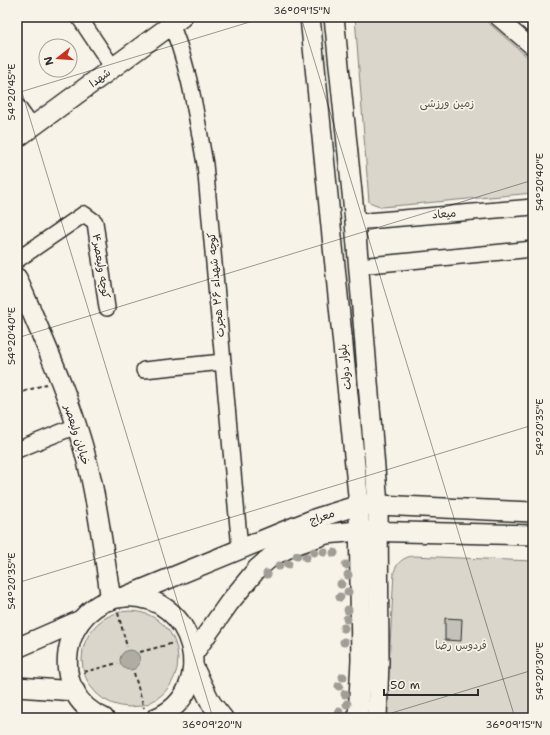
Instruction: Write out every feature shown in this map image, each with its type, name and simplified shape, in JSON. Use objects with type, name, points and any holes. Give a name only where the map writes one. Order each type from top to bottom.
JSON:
[{"type":"street","points":[[79,17],[113,68]]},
{"type":"street","name":"بلوار دولت","points":[[310,17],[359,505],[358,531],[377,718]]},
{"type":"street","name":"بلوار دولت","points":[[334,17],[356,222],[378,505],[378,531],[370,660],[358,718]]},
{"type":"street","points":[[497,17],[533,48]]},
{"type":"street","name":"شهدا","points":[[17,138],[113,68],[174,20]]},
{"type":"street","name":"کوچه شهداء ۲۶ هجرت","points":[[174,20],[195,109],[205,164],[240,549]]},
{"type":"street","points":[[17,106],[32,127]]},
{"type":"street","name":"میعاد","points":[[356,222],[533,207]]},
{"type":"street","name":"کوچه ولیعصر۴","points":[[17,260],[84,214],[94,222],[107,308]]},
{"type":"street","points":[[359,266],[533,249]]},
{"type":"street","name":"خیابان ولیعصر","points":[[17,278],[45,342],[76,426],[92,482],[118,598]]},
{"type":"street","points":[[144,370],[223,362]]},
{"type":"street","points":[[17,450],[76,426]]},
{"type":"street","name":"معراج","points":[[81,620],[100,604],[317,518],[359,505],[533,512]]},
{"type":"street","name":"معراج","points":[[150,715],[170,709],[179,700],[186,690],[190,678],[192,653],[245,582],[266,560],[287,548],[326,534],[358,531],[533,535]]},
{"type":"street","points":[[118,598],[142,598],[158,604],[177,618],[184,627],[208,698],[223,718]]},
{"type":"street","points":[[17,648],[81,620]]},
{"type":"street","points":[[76,698],[67,668],[67,655],[74,630],[81,620]]},
{"type":"street","points":[[17,687],[76,698],[104,718]]},
{"type":"path","points":[[17,394],[59,379]]},
{"type":"path","points":[[118,598],[118,613],[127,647]]},
{"type":"path","points":[[140,652],[192,653]]},
{"type":"path","points":[[76,698],[84,672],[118,663]]},
{"type":"path","points":[[134,673],[150,715]]},
{"type":"green space","name":"زمین ورزشی","points":[[355,17],[482,17],[533,62],[533,193],[382,207],[369,202]]},
{"type":"green space","name":"فردوس رضا","points":[[412,556],[533,561],[533,718],[386,718],[394,572],[400,561]]},
{"type":"green space","points":[[130,611],[148,614],[164,625],[175,641],[178,659],[175,677],[164,693],[148,704],[130,707],[112,704],[96,693],[85,677],[82,659],[85,641],[96,625],[112,614]]},
{"type":"shaded area","points":[[130,650],[137,653],[140,660],[137,667],[130,670],[123,667],[120,660],[123,653]]},
{"type":"building","points":[[445,618],[462,619],[461,641],[445,640]]}]
